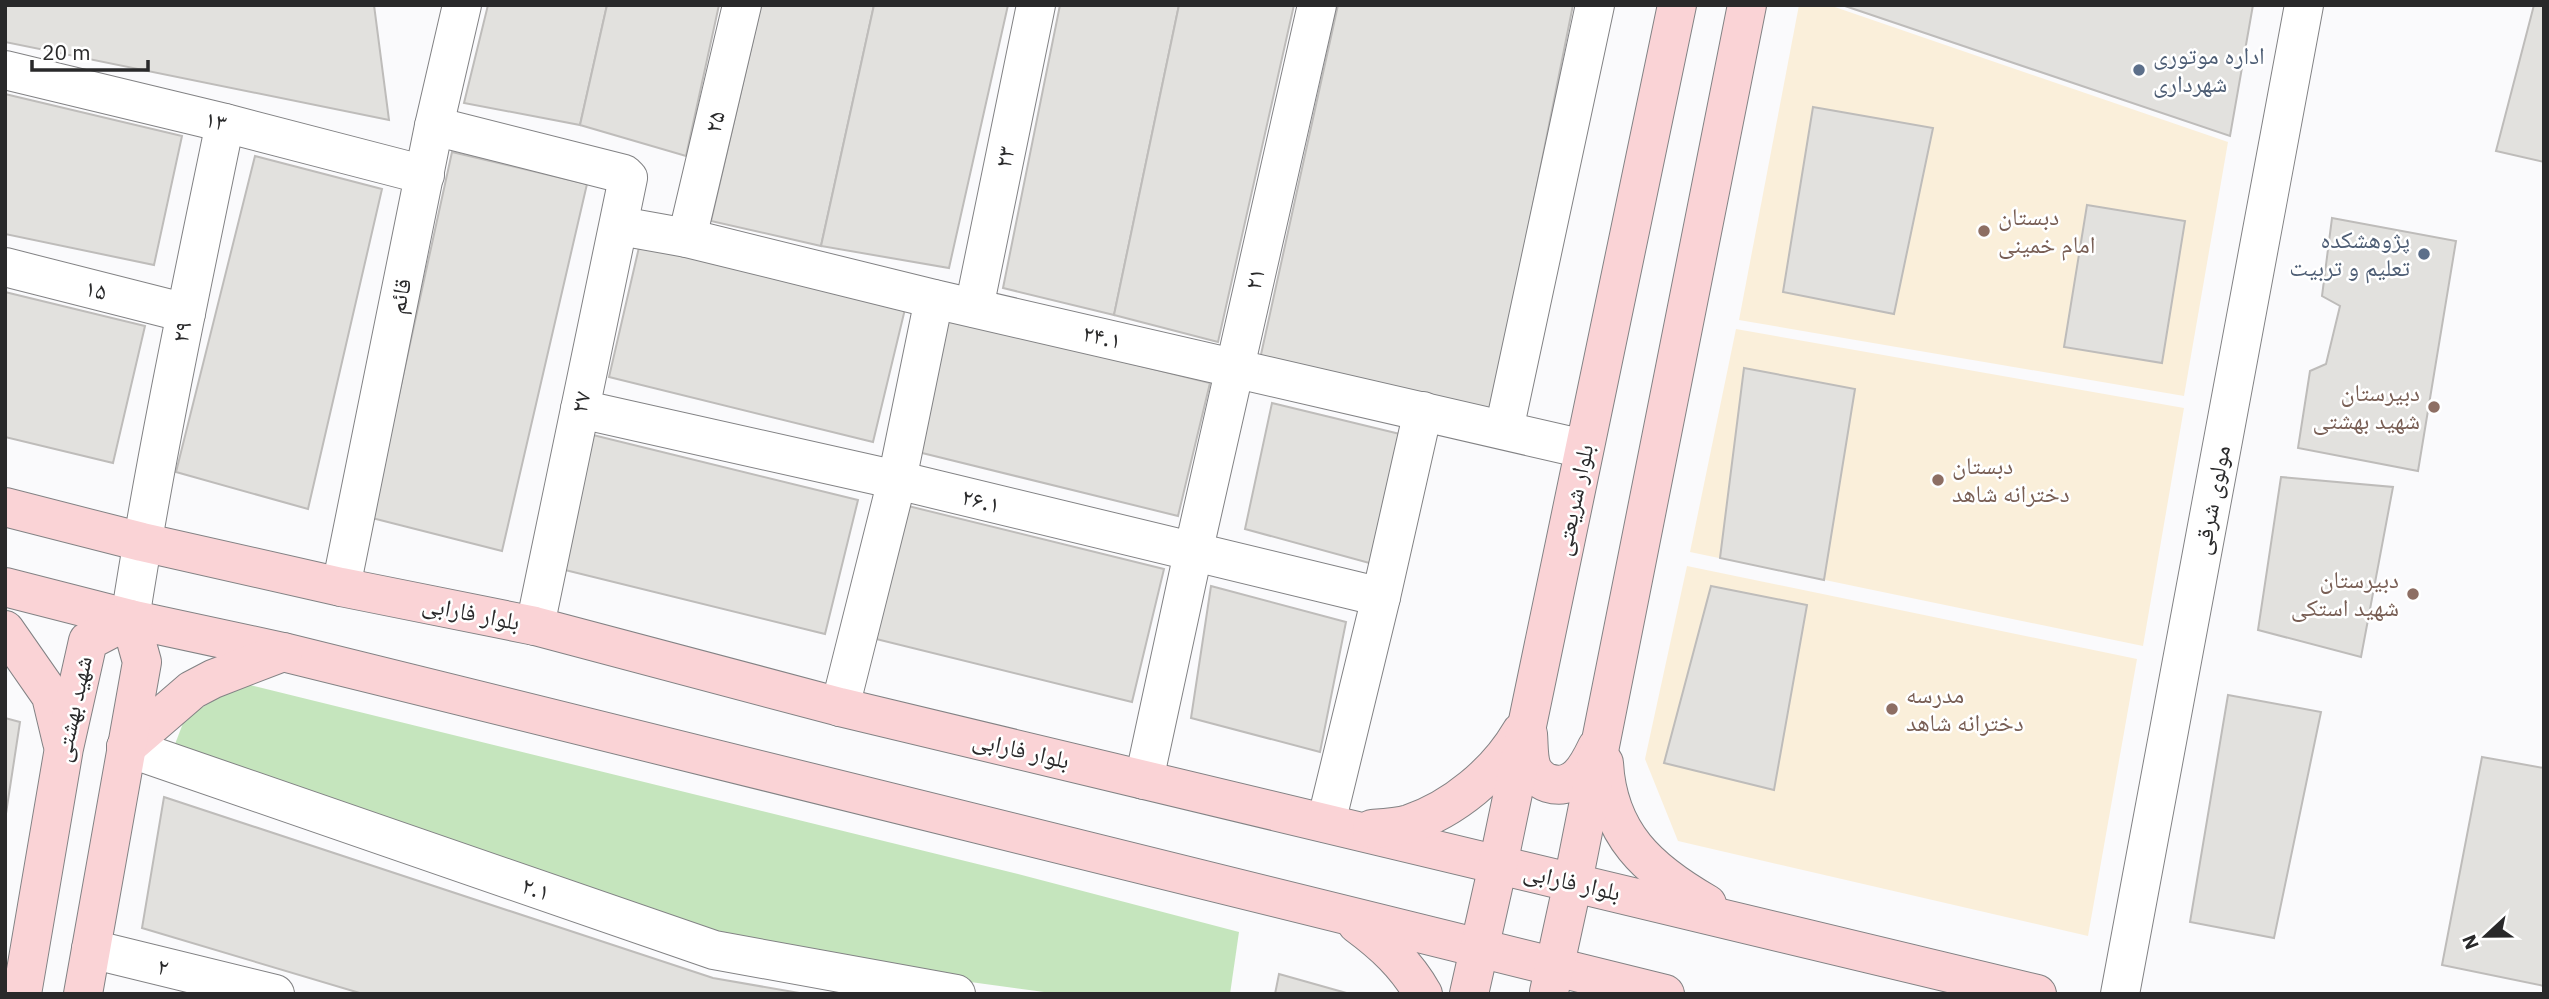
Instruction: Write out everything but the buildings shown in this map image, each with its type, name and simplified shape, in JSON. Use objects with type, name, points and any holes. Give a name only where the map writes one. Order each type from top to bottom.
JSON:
[{"type":"main road","name":"بلوار شریعتی","points":[[1469,994],[1677,5]]},
{"type":"main road","points":[[1552,981],[1747,5]]},
{"type":"main road","name":"بلوار فارابی","points":[[5,507],[142,542],[341,587],[535,626],[840,707],[2037,994]]},
{"type":"main road","points":[[5,587],[130,619],[283,652],[1478,949],[1552,981],[1665,994]]},
{"type":"main road","points":[[83,994],[142,662],[130,619]]},
{"type":"main road","name":"شهید بهشتی","points":[[22,994],[64,748],[88,641],[130,619]]},
{"type":"main road","points":[[5,630],[51,696],[64,748]]},
{"type":"main road","points":[[126,747],[192,690],[283,652]]},
{"type":"main road","points":[[1527,722],[1533,769],[1543,781],[1559,786],[1574,781],[1588,765],[1603,734]]},
{"type":"main road","points":[[1340,827],[1409,824],[1432,814],[1480,782],[1514,744],[1527,722]]},
{"type":"main road","points":[[1603,734],[1605,788],[1619,826],[1637,851],[1664,877],[1732,920]]},
{"type":"main road","points":[[1343,915],[1396,956],[1412,974],[1423,994]]},
{"type":"street","name":"قائم","points":[[341,587],[434,126],[462,5]]},
{"type":"street","name":"۲۵","points":[[687,238],[742,5]]},
{"type":"street","name":"۲۳","points":[[974,308],[1036,5]]},
{"type":"street","name":"۲۱","points":[[1144,780],[1317,5]]},
{"type":"street","points":[[1504,430],[1594,5]]},
{"type":"street","name":"مولوی شرقی","points":[[2120,994],[2304,5]]},
{"type":"street","name":"۱۳","points":[[5,70],[425,175]]},
{"type":"street","name":"۲۹","points":[[130,619],[142,542],[225,123]]},
{"type":"street","name":"۲۷","points":[[434,126],[624,174],[628,178],[535,626]]},
{"type":"street","name":"۲۴.۱","points":[[620,226],[687,238],[934,299],[1584,449]]},
{"type":"street","name":"۱۵","points":[[5,268],[186,313]]},
{"type":"street","points":[[840,707],[897,480],[934,299]]},
{"type":"street","name":"۲۶.۱","points":[[580,409],[897,480],[1381,597]]},
{"type":"street","points":[[1340,827],[1381,597],[1423,411]]},
{"type":"street","name":"۲.۱","points":[[126,747],[714,950],[956,994]]},
{"type":"street","name":"۲","points":[[91,949],[275,994]]},
{"type":"shaded area","name":"دبستان امام خمینی","points":[[1799,5],[1829,5],[2228,142],[2184,396],[1739,320]]},
{"type":"shaded area","name":"دبستان دخترانه شاهد","points":[[1736,329],[2184,408],[2143,646],[1690,552]]},
{"type":"shaded area","name":"مدرسه دخترانه شاهد","points":[[1687,566],[2137,659],[2088,936],[1678,841],[1645,759]]},
{"type":"green space","points":[[242,683],[1018,874],[1239,932],[1230,994],[1059,994],[963,981],[730,935],[172,752],[185,718]]},
{"type":"place","name":"اداره موتوری شهرداری","points":[[2139,70]]},
{"type":"place","name":"دبستان امام خمینی","points":[[1984,231]]},
{"type":"place","name":"پژوهشکده تعلیم و تربیت","points":[[2424,254]]},
{"type":"place","name":"دبیرستان شهید بهشتی","points":[[2434,407]]},
{"type":"place","name":"دبستان دخترانه شاهد","points":[[1938,480]]},
{"type":"place","name":"دبیرستان شهید استکی","points":[[2413,594]]},
{"type":"place","name":"مدرسه دخترانه شاهد","points":[[1892,709]]}]
